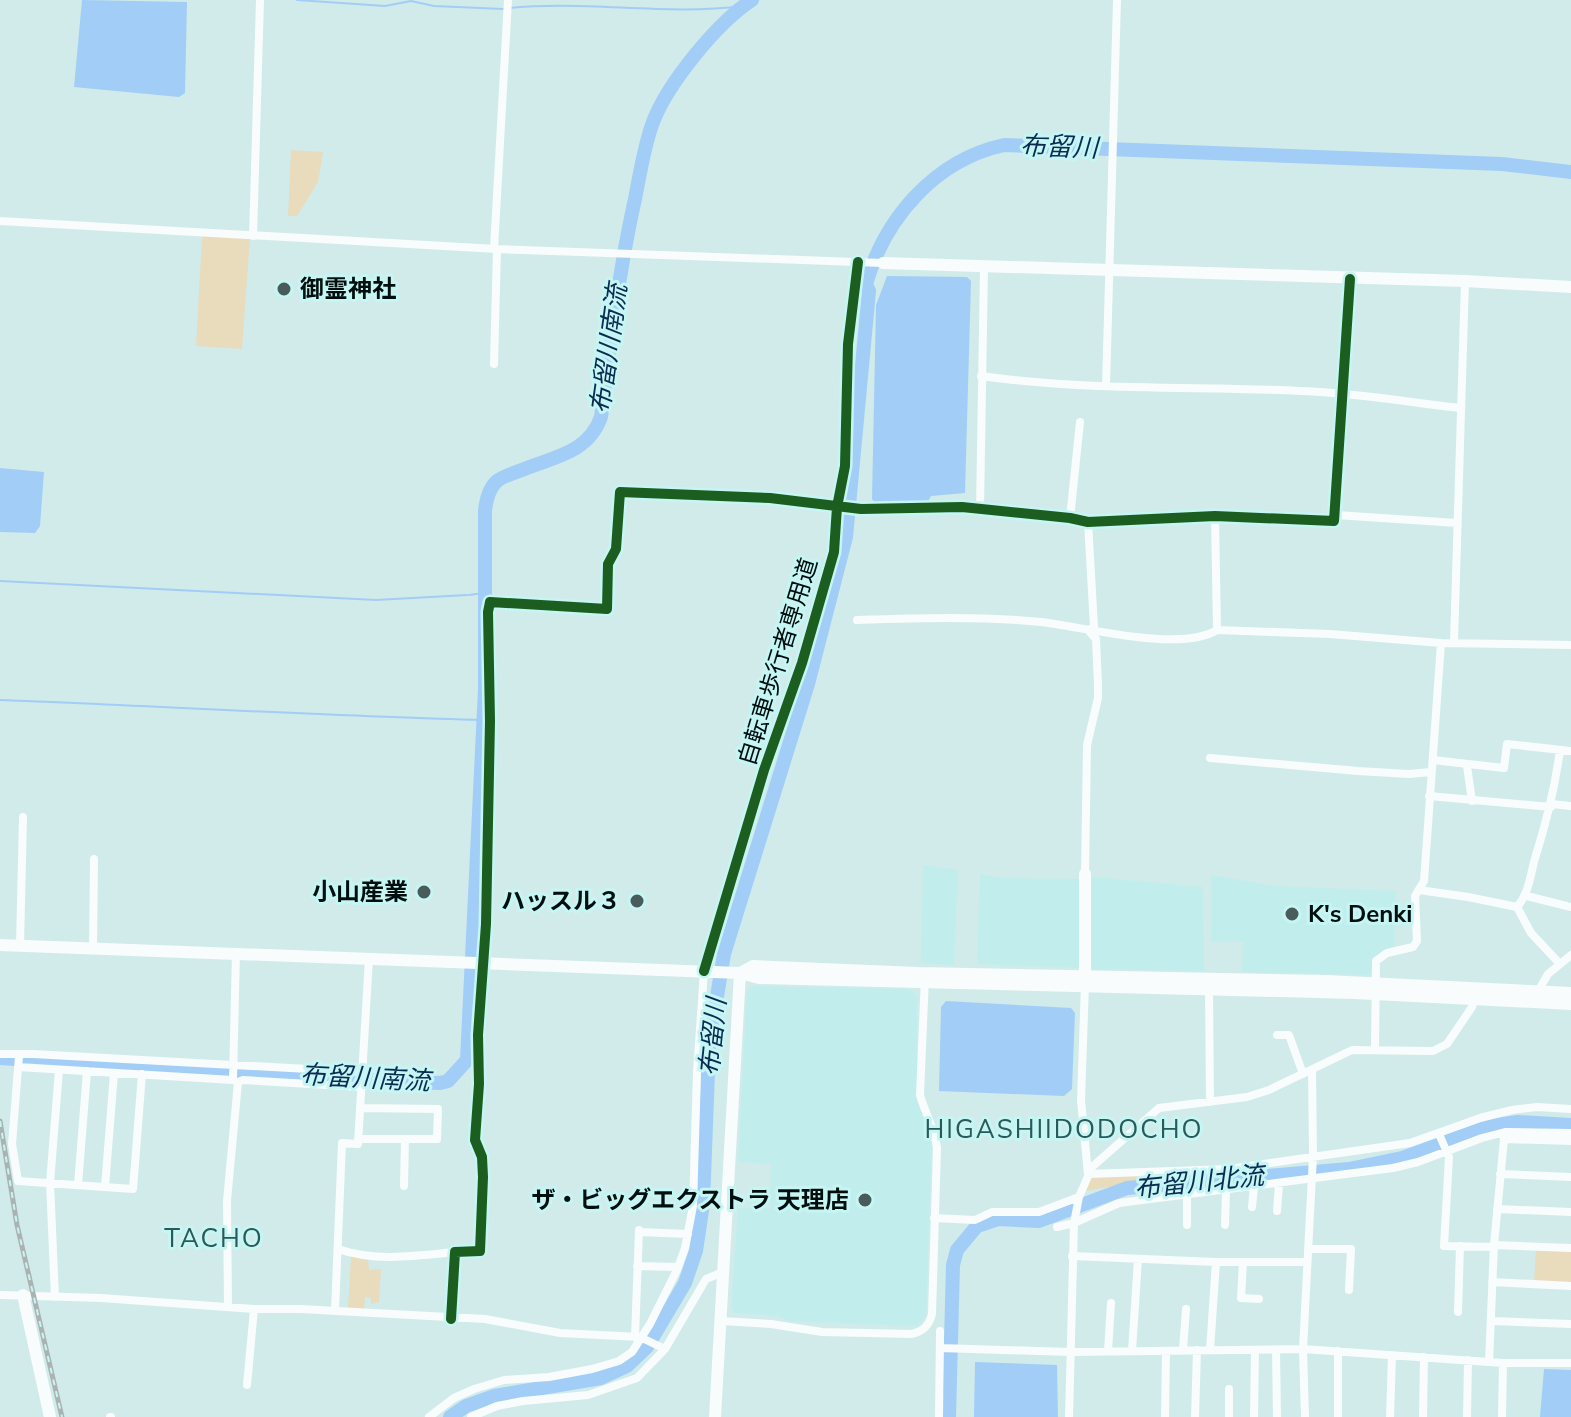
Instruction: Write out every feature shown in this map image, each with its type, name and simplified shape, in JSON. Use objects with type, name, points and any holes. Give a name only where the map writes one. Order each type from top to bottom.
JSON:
[{"type":"street","points":[[253,236],[260,0]]},
{"type":"street","points":[[494,364],[495,249],[508,0]]},
{"type":"street","points":[[1106,386],[1117,0]]},
{"type":"street","points":[[0,221],[495,249],[1571,287]]},
{"type":"street","points":[[980,509],[984,267]]},
{"type":"street","points":[[338,1249],[356,1255],[394,1258],[480,1251],[483,1177],[482,1157],[475,1140],[479,1084],[478,962],[490,721],[490,602],[607,609],[608,564],[616,549],[620,492],[770,498],[861,509],[980,509],[1088,522],[1215,516],[1334,521],[1350,279]]},
{"type":"street","points":[[1454,642],[1465,281]]},
{"type":"street","points":[[981,376],[1019,382],[1306,391],[1460,408]]},
{"type":"street","points":[[1070,518],[1080,422]]},
{"type":"street","points":[[1336,515],[1457,523]]},
{"type":"street","points":[[1215,516],[1217,630]]},
{"type":"street","points":[[1088,522],[1094,627],[1088,630]]},
{"type":"street","points":[[857,620],[922,617],[1042,622],[1161,639],[1205,637],[1217,630],[1330,634],[1441,643],[1571,645]]},
{"type":"street","points":[[1069,1417],[1072,1256],[1079,1199],[1088,1174],[1081,1100],[1087,745],[1098,685],[1096,639],[1088,630]]},
{"type":"street","points":[[1375,1050],[1376,961],[1380,956],[1413,947],[1417,941],[1415,896],[1424,881],[1441,643]]},
{"type":"street","points":[[1433,760],[1504,768],[1507,744],[1571,751]]},
{"type":"street","points":[[1517,907],[1527,896],[1551,806],[1560,750]]},
{"type":"street","points":[[1210,758],[1358,771],[1431,772]]},
{"type":"street","points":[[1467,766],[1472,801]]},
{"type":"street","points":[[1429,796],[1571,806]]},
{"type":"street","points":[[20,945],[23,817]]},
{"type":"street","points":[[93,947],[94,859]]},
{"type":"street","points":[[1419,890],[1517,907]]},
{"type":"street","points":[[1527,896],[1571,907]]},
{"type":"street","points":[[1517,907],[1531,933],[1560,964]]},
{"type":"street","points":[[0,945],[738,972],[759,978],[925,978],[1374,988],[1536,997],[1571,1004]]},
{"type":"street","points":[[228,1307],[227,1201],[236,1081],[236,952]]},
{"type":"street","points":[[1536,997],[1548,974],[1571,955]]},
{"type":"street","points":[[335,1311],[342,1143],[358,1144],[369,958]]},
{"type":"street","points":[[429,1417],[454,1398],[504,1380],[549,1377],[604,1366],[632,1352],[665,1298],[688,1234],[693,1206],[697,1072],[707,972]]},
{"type":"street","points":[[715,1417],[738,972]]},
{"type":"street","points":[[721,1321],[771,1324],[822,1332],[919,1332],[930,1322],[935,1134],[920,1095],[925,978]]},
{"type":"street","points":[[1208,984],[1210,1102]]},
{"type":"street","points":[[1088,1174],[1159,1108],[1247,1097],[1308,1072],[1343,1053],[1362,1049],[1423,1052],[1447,1044],[1476,993]]},
{"type":"street","points":[[1536,997],[1571,993]]},
{"type":"street","points":[[1277,1035],[1289,1035],[1308,1072],[1313,1156],[1303,1349],[1305,1417]]},
{"type":"street","points":[[0,1054],[362,1072]]},
{"type":"street","points":[[19,1056],[12,1144],[18,1181],[133,1189],[142,1074]]},
{"type":"street","points":[[18,1067],[361,1087]]},
{"type":"street","points":[[55,1297],[50,1183],[59,1070]]},
{"type":"street","points":[[78,1185],[87,1071]]},
{"type":"street","points":[[105,1187],[114,1073]]},
{"type":"street","points":[[1088,1174],[1228,1169],[1410,1143],[1512,1110],[1537,1107],[1571,1109]]},
{"type":"street","points":[[358,1139],[437,1139],[438,1109],[360,1108]]},
{"type":"street","points":[[1057,1227],[1119,1203],[1393,1168],[1505,1132],[1571,1133]]},
{"type":"street","points":[[1439,1135],[1447,1151],[1444,1246],[1571,1248]]},
{"type":"street","points":[[404,1186],[405,1139]]},
{"type":"street","points":[[1489,1362],[1494,1246],[1504,1139],[1571,1141]]},
{"type":"street","points":[[1500,1174],[1571,1177]]},
{"type":"street","points":[[1277,1211],[1279,1184]]},
{"type":"street","points":[[1252,1207],[1254,1187]]},
{"type":"street","points":[[1225,1225],[1226,1191]]},
{"type":"street","points":[[1187,1195],[1187,1225]]},
{"type":"street","points":[[934,1218],[975,1220],[992,1212],[1039,1212],[1079,1199]]},
{"type":"street","points":[[1497,1209],[1571,1212]]},
{"type":"street","points":[[639,1337],[639,1231],[688,1234]]},
{"type":"street","points":[[1458,1312],[1460,1246]]},
{"type":"street","points":[[1308,1249],[1351,1249],[1349,1290]]},
{"type":"street","points":[[451,1319],[455,1252]]},
{"type":"street","points":[[1072,1256],[1307,1262]]},
{"type":"street","points":[[1132,1351],[1138,1259]]},
{"type":"street","points":[[1210,1350],[1216,1262]]},
{"type":"street","points":[[1243,1262],[1241,1298],[1259,1299]]},
{"type":"street","points":[[637,1266],[678,1267]]},
{"type":"street","points":[[471,1417],[497,1406],[552,1400],[606,1389],[637,1378],[663,1348],[706,1279],[723,1272]]},
{"type":"street","points":[[1492,1282],[1571,1286]]},
{"type":"street","points":[[0,1295],[485,1319],[560,1333],[639,1337],[663,1348]]},
{"type":"street","points":[[23,1295],[50,1417]]},
{"type":"street","points":[[1108,1351],[1111,1303]]},
{"type":"street","points":[[247,1385],[254,1309]]},
{"type":"street","points":[[1183,1350],[1186,1309]]},
{"type":"street","points":[[1491,1321],[1571,1324]]},
{"type":"street","points":[[939,1417],[940,1331]]},
{"type":"street","points":[[940,1348],[1071,1352],[1303,1349],[1503,1363],[1571,1363]]},
{"type":"street","points":[[1195,1417],[1197,1350]]},
{"type":"street","points":[[1254,1417],[1255,1350]]},
{"type":"street","points":[[1276,1350],[1277,1417]]},
{"type":"street","points":[[1165,1417],[1166,1351]]},
{"type":"street","points":[[1338,1351],[1338,1417]]},
{"type":"street","points":[[1390,1417],[1392,1355]]},
{"type":"street","points":[[1423,1417],[1424,1357]]},
{"type":"street","points":[[1467,1417],[1468,1360]]},
{"type":"street","points":[[1502,1417],[1503,1363]]},
{"type":"street","points":[[1229,1417],[1232,1393]]},
{"type":"shaded area","points":[[291,150],[323,152],[318,182],[297,216],[288,216]]},
{"type":"shaded area","points":[[202,235],[250,238],[242,349],[196,346]]},
{"type":"shaded area","points":[[923,865],[958,870],[954,965],[921,963]]},
{"type":"shaded area","points":[[980,874],[1003,878],[1081,879],[1081,968],[977,964]]},
{"type":"shaded area","points":[[1211,875],[1275,886],[1396,891],[1394,948],[1382,951],[1372,959],[1371,975],[1242,972],[1243,942],[1211,941]]},
{"type":"shaded area","points":[[1093,877],[1203,887],[1204,971],[1090,969],[1090,880]]},
{"type":"shaded area","points":[[753,986],[909,989],[917,995],[917,1100],[932,1141],[926,1316],[918,1326],[788,1321],[779,1316],[735,1313],[731,1309],[738,1208],[770,1208],[771,1164],[738,1162],[747,992]]},
{"type":"shaded area","points":[[1137,1176],[1138,1182],[1085,1191],[1091,1177]]},
{"type":"shaded area","points":[[1536,1250],[1571,1252],[1571,1283],[1534,1282]]},
{"type":"shaded area","points":[[351,1256],[368,1258],[369,1270],[381,1269],[379,1302],[371,1304],[371,1298],[365,1297],[364,1311],[348,1310]]},
{"type":"water","points":[[82,0],[187,2],[185,93],[179,97],[74,87]]},
{"type":"water","points":[[887,276],[967,277],[971,281],[965,493],[931,496],[927,503],[875,503],[872,499],[876,305]]},
{"type":"water","points":[[0,468],[44,472],[40,526],[35,533],[0,532]]},
{"type":"water","points":[[946,1001],[1071,1008],[1075,1013],[1072,1089],[1064,1096],[939,1091],[941,1007]]},
{"type":"water","points":[[975,1362],[1057,1365],[1058,1417],[974,1417]]},
{"type":"water","points":[[1544,1369],[1571,1370],[1571,1417],[1540,1417]]},
{"type":"waterway","points":[[297,0],[385,6],[411,1],[434,6],[503,9]]},
{"type":"waterway","name":"布留川南流","points":[[0,1058],[213,1073],[440,1083],[448,1081],[467,1060],[485,689],[487,500],[498,480],[568,453],[595,429],[601,417],[624,253],[642,160],[653,122],[670,90],[695,55],[724,23],[752,0]]},
{"type":"waterway","points":[[509,8],[714,9],[743,6]]},
{"type":"waterway","name":"布留川","points":[[450,1417],[466,1406],[494,1396],[601,1378],[627,1366],[647,1347],[685,1283],[696,1251],[703,1204],[709,1045],[724,954],[808,684],[846,537],[869,291],[866,284],[886,237],[916,195],[956,164],[1004,145],[1502,164],[1571,172]]},
{"type":"waterway","points":[[0,581],[376,600],[467,595]]},
{"type":"waterway","points":[[469,595],[484,593]]},
{"type":"waterway","points":[[0,700],[483,720]]},
{"type":"waterway","name":"布留川北流","points":[[949,1417],[953,1265],[957,1250],[977,1226],[998,1219],[1039,1221],[1127,1188],[1349,1169],[1402,1158],[1490,1126],[1518,1122],[1571,1125]]},
{"type":"railway","points":[[0,1121],[17,1225],[62,1417]]},
{"type":"cycle path","name":"自転車歩行者専用道","points":[[704,971],[834,552],[837,507],[845,466],[848,344],[858,262]]},
{"type":"cycle path","points":[[451,1319],[455,1252],[480,1251],[483,1177],[482,1157],[475,1140],[486,924],[490,602],[607,609],[608,564],[616,549],[620,492],[770,498],[861,509],[962,507],[1088,522],[1215,516],[1334,521],[1350,279]]},
{"type":"place","name":"御霊神社","points":[[284,289]]},
{"type":"place","name":"小山産業","points":[[424,892]]},
{"type":"place","name":"ハッスル３","points":[[637,901]]},
{"type":"place","name":"K's Denki","points":[[1292,914]]},
{"type":"place","name":"ザ・ビッグエクストラ 天理店","points":[[865,1200]]},
{"type":"district","name":"HIGASHIIDODOCHO","points":[[1064,1129]]},
{"type":"district","name":"TACHO","points":[[214,1238]]}]
